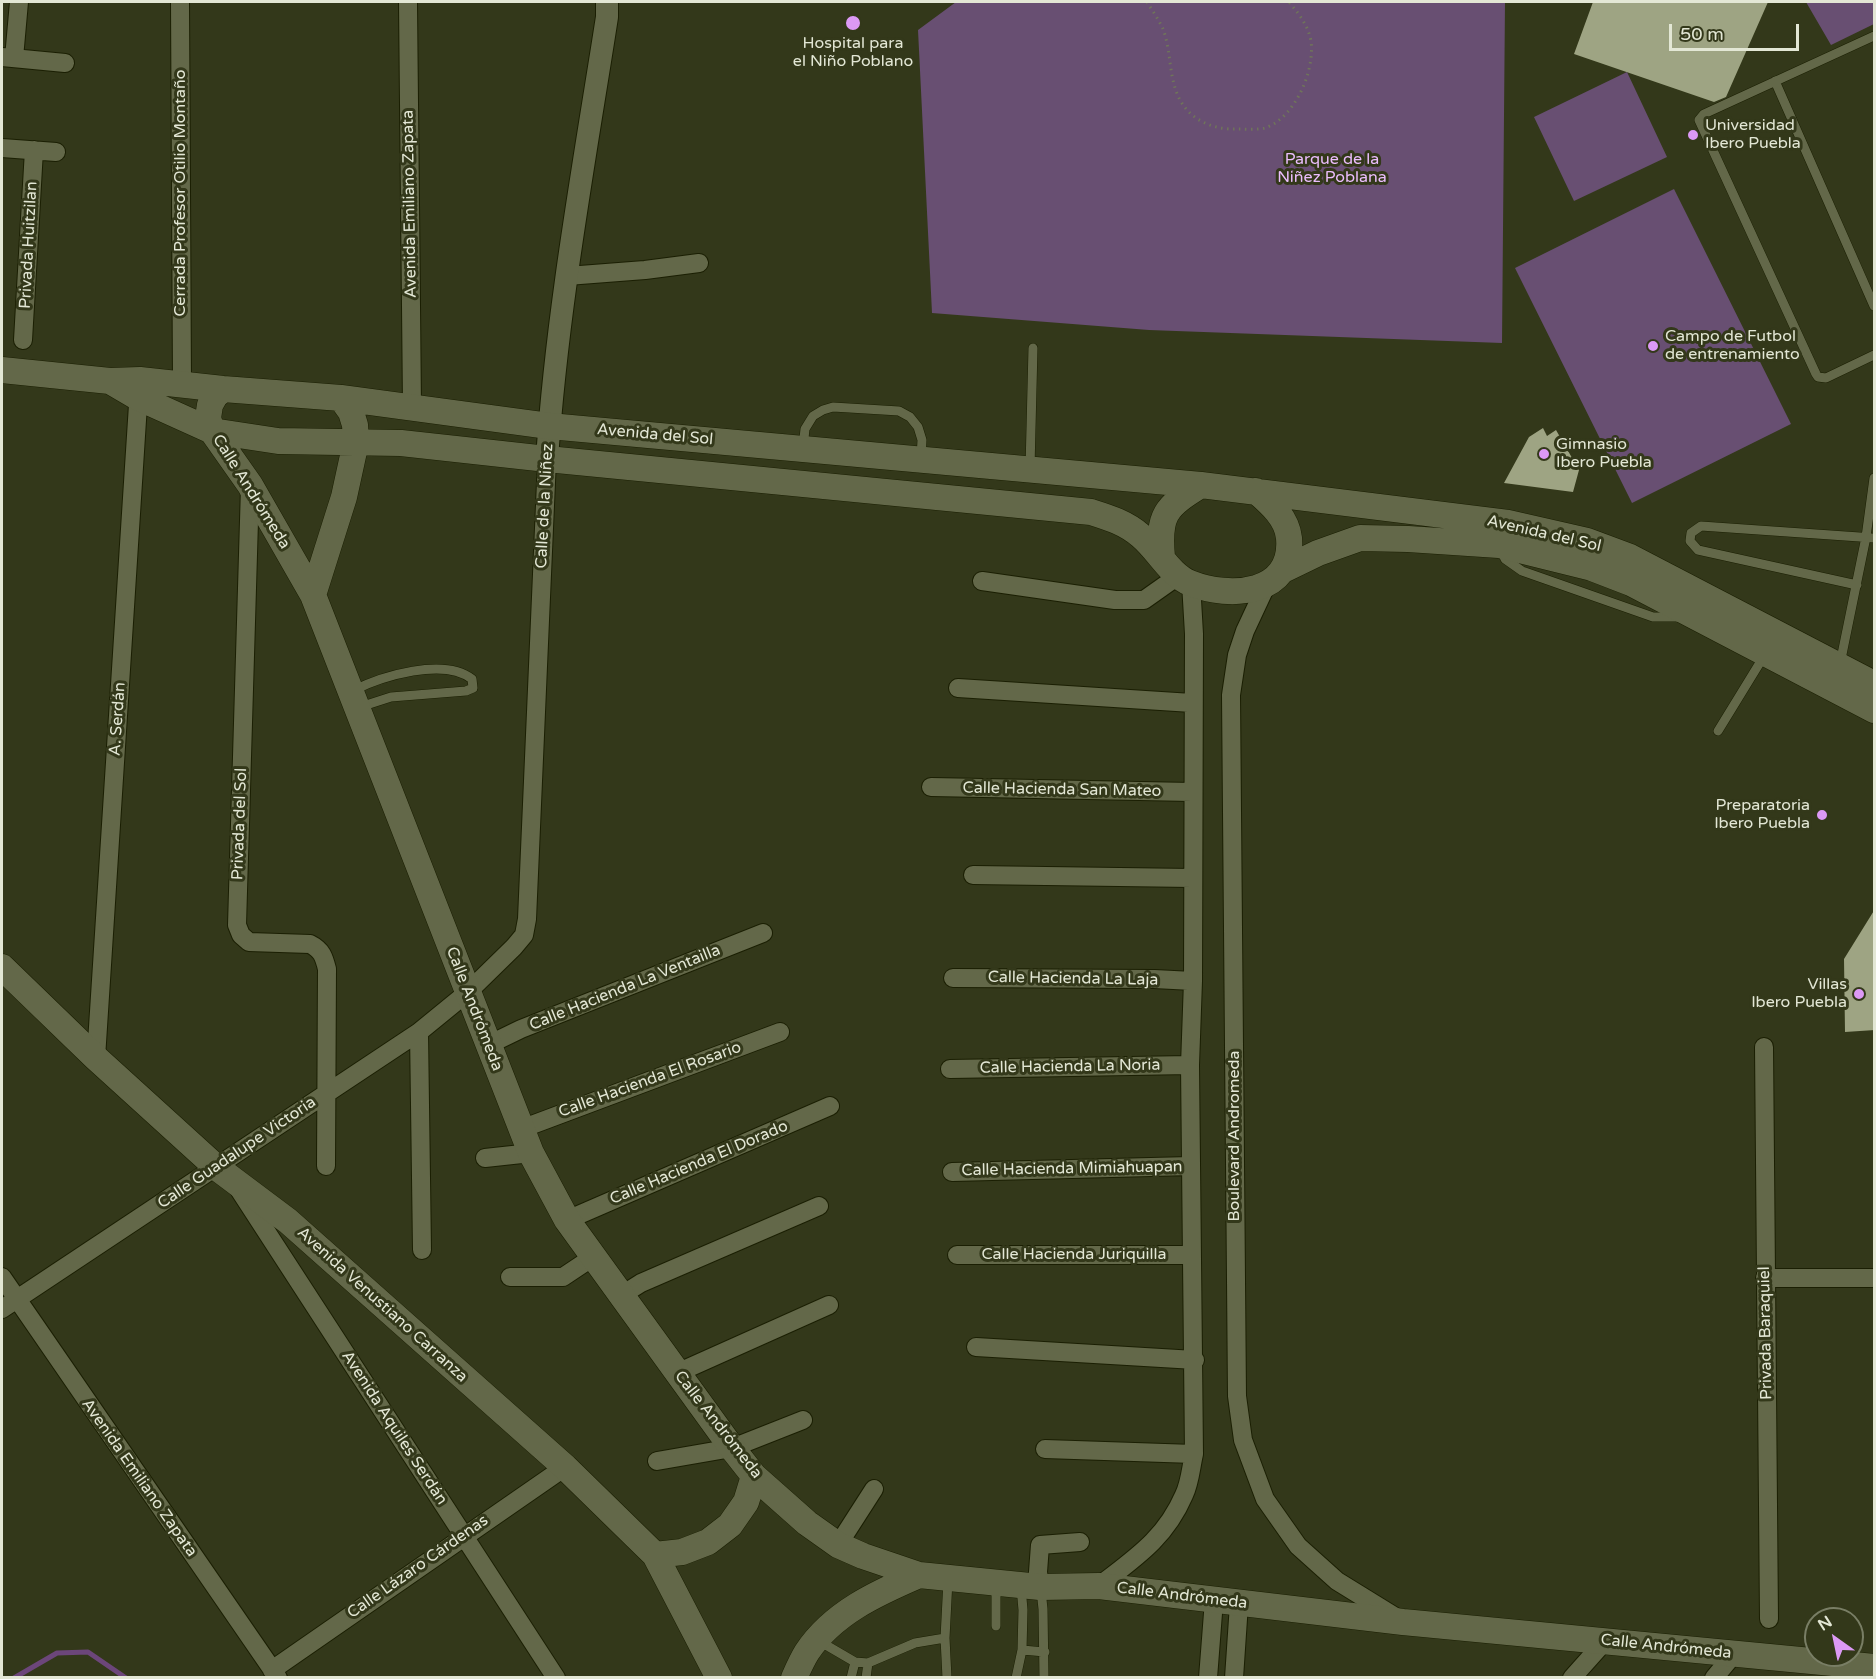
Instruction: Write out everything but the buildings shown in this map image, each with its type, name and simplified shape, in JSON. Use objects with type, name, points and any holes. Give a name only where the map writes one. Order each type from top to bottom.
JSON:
[{"type":"main road","name":"Avenida del Sol","points":[[2,370],[110,381],[139,389],[212,431],[278,441],[401,443],[1092,512],[1121,522],[1141,536],[1177,572]]},
{"type":"main road","name":"Avenida del Sol","points":[[139,389],[182,384],[341,398],[549,426],[1201,485]]},
{"type":"main road","name":"Calle Andrómeda","points":[[223,389],[210,405],[208,418],[212,431],[250,485],[314,595],[531,1153],[567,1220],[732,1448],[754,1476],[807,1524],[838,1545],[919,1575],[1031,1586],[1099,1586],[1403,1622],[1875,1667]]},
{"type":"main road","points":[[314,595],[344,497],[356,442],[356,425],[351,412],[341,398]]},
{"type":"main road","points":[[1201,485],[1256,491],[1274,507],[1288,528],[1290,551],[1285,569],[1266,586],[1237,591],[1177,572],[1159,531],[1167,510],[1184,495],[1201,485]]},
{"type":"main road","name":"Avenida del Sol","points":[[1256,491],[1508,523],[1587,541],[1630,557],[1875,684]]},
{"type":"main road","name":"Avenida del Sol","points":[[1285,569],[1318,553],[1360,538],[1499,545],[1592,568],[1631,583],[1875,710]]},
{"type":"main road","name":"Avenida Venustiano Carranza","points":[[2,967],[96,1058],[224,1173],[288,1221],[565,1467],[655,1555],[719,1677]]},
{"type":"main road","points":[[655,1555],[682,1552],[708,1542],[730,1525],[746,1502],[754,1476]]},
{"type":"main road","points":[[794,1677],[817,1639],[840,1618],[872,1595],[919,1575]]},
{"type":"street","points":[[19,2],[8,57],[65,63]]},
{"type":"street","name":"Cerrada Profesor Otilio Montaño","points":[[180,2],[182,384]]},
{"type":"street","name":"Avenida Emiliano Zapata","points":[[408,2],[412,407]]},
{"type":"street","name":"Calle de la Niñez","points":[[468,992],[514,947],[524,934],[527,919],[549,426],[567,276],[607,18],[607,2]]},
{"type":"street","points":[[2,148],[56,152]]},
{"type":"street","name":"Privada Huitzilan","points":[[23,340],[34,150]]},
{"type":"street","points":[[567,276],[699,263]]},
{"type":"street","name":"A. Serdán","points":[[96,1058],[139,389]]},
{"type":"street","name":"Privada del Sol","points":[[250,485],[237,925],[241,935],[249,942],[310,944],[319,948],[325,958],[327,969],[327,1093]]},
{"type":"street","points":[[982,580],[1115,600],[1144,600],[1177,572],[1194,634],[1192,703],[1193,981],[1190,1065],[1191,1255],[1195,1360],[1194,1454],[1185,1493],[1170,1521],[1149,1547],[1099,1586]]},
{"type":"street","name":"Boulevard Andromeda","points":[[1266,586],[1245,631],[1237,655],[1231,695],[1237,1396],[1243,1440],[1265,1499],[1299,1546],[1338,1581],[1403,1622]]},
{"type":"street","points":[[958,688],[1192,703]]},
{"type":"street","name":"Calle Hacienda San Mateo","points":[[931,787],[1192,792]]},
{"type":"street","points":[[973,875],[1192,878]]},
{"type":"street","name":"Calle Hacienda La Ventailla","points":[[488,1045],[521,1029],[764,933]]},
{"type":"street","name":"Calle Hacienda La Laja","points":[[953,978],[1193,981]]},
{"type":"street","name":"Calle Guadalupe Victoria","points":[[9,1304],[224,1173],[327,1093],[419,1032],[468,992]]},
{"type":"street","points":[[419,1032],[422,1250]]},
{"type":"street","name":"Calle Hacienda El Rosario","points":[[521,1129],[780,1032]]},
{"type":"street","name":"Privada Baraquiel","points":[[1764,1047],[1769,1619]]},
{"type":"street","name":"Calle Hacienda La Noria","points":[[950,1069],[1190,1065]]},
{"type":"street","points":[[326,1166],[327,1093]]},
{"type":"street","name":"Calle Hacienda El Dorado","points":[[567,1220],[830,1106]]},
{"type":"street","points":[[485,1158],[531,1153]]},
{"type":"street","name":"Calle Hacienda Mimiahuapan","points":[[952,1172],[1191,1166]]},
{"type":"street","name":"Avenida Aquiles Serdán","points":[[224,1173],[556,1677]]},
{"type":"street","points":[[622,1295],[641,1283],[819,1206]]},
{"type":"street","name":"Calle Hacienda Juriquilla","points":[[957,1255],[1191,1255]]},
{"type":"street","points":[[510,1277],[563,1277],[593,1257]]},
{"type":"street","name":"Avenida Emiliano Zapata","points":[[2,1277],[9,1304],[275,1674]]},
{"type":"street","points":[[1765,1278],[1875,1278]]},
{"type":"street","points":[[677,1373],[829,1305]]},
{"type":"street","points":[[976,1347],[1195,1360]]},
{"type":"street","points":[[657,1461],[732,1448],[803,1420]]},
{"type":"street","points":[[1045,1449],[1194,1454]]},
{"type":"street","name":"Calle Lázaro Cárdenas","points":[[275,1674],[464,1535],[565,1467]]},
{"type":"street","points":[[838,1545],[874,1489]]},
{"type":"street","points":[[1031,1586],[1038,1572],[1040,1545],[1080,1542]]},
{"type":"street","points":[[1208,1677],[1227,1602]]},
{"type":"street","points":[[1227,1602],[1234,1677]]},
{"type":"street","points":[[1572,1677],[1605,1641]]},
{"type":"street","points":[[1714,1677],[1734,1654]]},
{"type":"street","points":[[1866,1677],[1875,1667]]},
{"type":"lane","points":[[1875,36],[1704,114],[1701,116],[1700,124],[1818,377],[1826,378],[1875,355]]},
{"type":"lane","points":[[1775,81],[1875,306]]},
{"type":"lane","points":[[1030,468],[1033,348]]},
{"type":"lane","points":[[803,448],[805,429],[813,416],[823,410],[833,407],[899,411],[910,417],[918,427],[922,440],[921,459]]},
{"type":"lane","points":[[1840,666],[1857,585],[1870,538],[1875,478]]},
{"type":"lane","points":[[1857,585],[1698,550],[1690,541],[1691,532],[1701,526],[1870,538]]},
{"type":"lane","points":[[1718,731],[1766,653]]},
{"type":"lane","points":[[417,670],[454,671],[466,674],[472,679],[473,688],[466,691],[354,699],[384,677],[417,670]]},
{"type":"lane","points":[[384,677],[392,697]]},
{"type":"lane","points":[[947,1677],[945,1638],[948,1577]]},
{"type":"lane","points":[[995,1582],[996,1626]]},
{"type":"lane","points":[[1016,1677],[1022,1650],[1023,1610],[1031,1586]]},
{"type":"lane","points":[[1031,1586],[1045,1652],[1044,1677]]},
{"type":"lane","points":[[817,1639],[855,1662],[868,1663],[915,1643],[945,1638]]},
{"type":"lane","points":[[1022,1650],[1045,1652]]},
{"type":"lane","points":[[851,1677],[855,1662]]},
{"type":"lane","points":[[866,1677],[868,1663]]},
{"type":"path","points":[[1147,2],[1163,29],[1177,96],[1188,112],[1206,124],[1226,130],[1264,128],[1282,119],[1298,100],[1312,59],[1311,39],[1304,20],[1289,2]]},
{"type":"green space","name":"Parque de la Niñez Poblana","points":[[956,2],[1505,2],[1502,343],[1149,330],[932,313],[918,30]]},
{"type":"green space","points":[[1806,2],[1874,2],[1874,24],[1831,45]]},
{"type":"green space","points":[[1627,72],[1667,157],[1574,201],[1534,117]]},
{"type":"green space","name":"Campo de Futbol de entrenamiento","points":[[1674,189],[1791,424],[1632,503],[1515,268]]},
{"type":"waterway","points":[[14,1678],[57,1653],[88,1652],[126,1678]]},
{"type":"place","name":"Hospital para el Niño Poblano","points":[[853,23]]},
{"type":"place","name":"Universidad Ibero Puebla","points":[[1693,135]]},
{"type":"place","name":"Campo de Futbol de entrenamiento","points":[[1653,346]]},
{"type":"place","name":"Gimnasio Ibero Puebla","points":[[1544,454]]},
{"type":"place","name":"Preparatoria Ibero Puebla","points":[[1822,815]]},
{"type":"place","name":"Villas Ibero Puebla","points":[[1859,994]]}]
